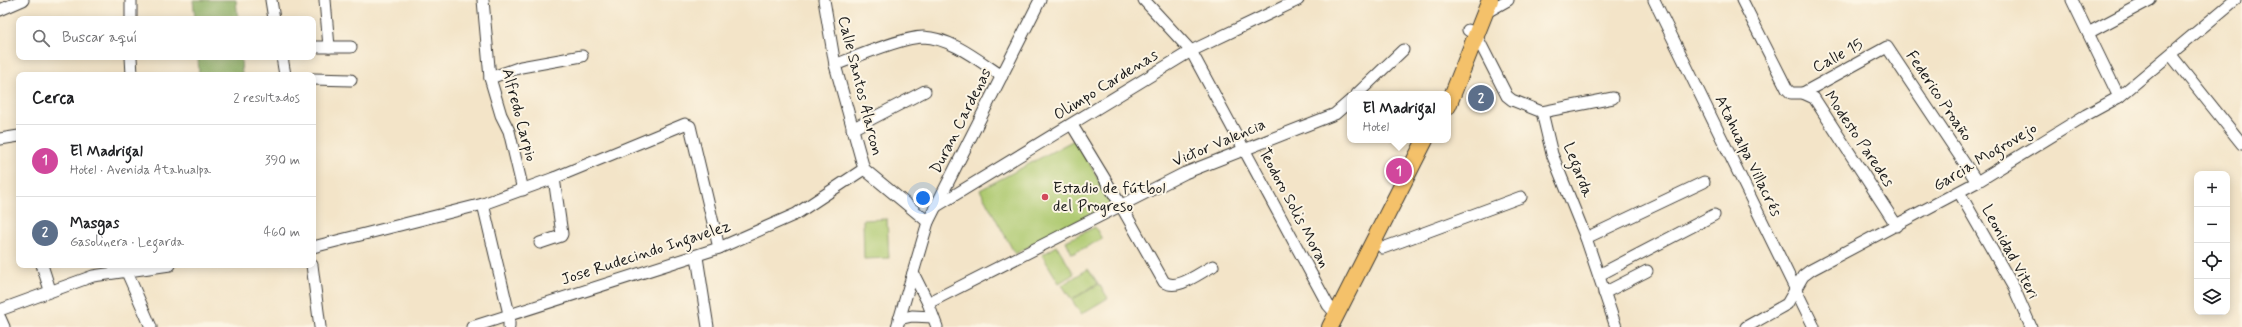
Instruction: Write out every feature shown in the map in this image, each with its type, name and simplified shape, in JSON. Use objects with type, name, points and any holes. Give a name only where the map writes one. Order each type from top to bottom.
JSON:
[{"type":"highway","points":[[1447,91],[1484,4]]},
{"type":"highway","points":[[1451,97],[1472,33]]},
{"type":"highway","points":[[1335,323],[1424,143]]},
{"type":"highway","points":[[1335,323],[1383,248],[1432,143]]},
{"type":"street","points":[[0,10],[23,0]]},
{"type":"street","points":[[131,0],[131,16]]},
{"type":"street","points":[[271,0],[274,16]]},
{"type":"street","points":[[325,0],[329,47]]},
{"type":"street","name":"Alfredo Carpio","points":[[483,0],[490,78],[501,115],[509,131],[523,190]]},
{"type":"street","name":"Calle Santos Alarcon","points":[[824,0],[835,64],[864,168],[928,222]]},
{"type":"street","name":"Duran Cardenas","points":[[898,323],[928,222],[1040,0]]},
{"type":"street","name":"Teodoro Solis Moran","points":[[1144,0],[1191,51],[1328,305],[1335,323]]},
{"type":"street","name":"Olimpo Cardenas","points":[[935,207],[1072,126],[1191,51],[1298,0]]},
{"type":"street","points":[[1484,4],[1508,0]]},
{"type":"street","name":"Atahualpa Villacrés","points":[[1654,0],[1814,327]]},
{"type":"street","name":"Modesto Paredes","points":[[1742,0],[1787,89],[1796,94],[1803,93],[1814,98],[1897,226]]},
{"type":"street","points":[[2072,0],[2119,97]]},
{"type":"street","points":[[2088,33],[2150,0]]},
{"type":"street","name":"Garcia Mogrovejo","points":[[1746,327],[1787,304],[1803,276],[1810,270],[1897,226],[1977,182],[2086,115],[2119,97],[2235,0]]},
{"type":"street","points":[[1472,33],[1507,96],[1512,100],[1542,112],[1613,98]]},
{"type":"street","points":[[835,64],[863,54],[924,37],[955,47],[1002,76]]},
{"type":"street","points":[[316,47],[351,47]]},
{"type":"street","name":"Calle 15","points":[[1803,93],[1887,47]]},
{"type":"street","name":"Federico Proaño","points":[[1887,47],[1977,182]]},
{"type":"street","points":[[1360,91],[1403,50]]},
{"type":"street","points":[[2171,55],[2242,144]]},
{"type":"street","points":[[490,78],[521,67],[582,56]]},
{"type":"street","points":[[131,60],[132,72]]},
{"type":"street","points":[[282,60],[284,72]]},
{"type":"street","points":[[316,79],[351,80]]},
{"type":"street","points":[[852,129],[925,91]]},
{"type":"street","name":"Victor Valencia","points":[[928,303],[1120,204],[1185,173],[1335,114],[1347,104]]},
{"type":"street","name":"Legarda","points":[[1542,112],[1554,160],[1586,238],[1599,275],[1614,327]]},
{"type":"street","points":[[316,246],[483,204],[554,178],[680,126],[690,126],[719,248]]},
{"type":"street","points":[[1072,126],[1120,204],[1164,282],[1170,286],[1177,285],[1213,266]]},
{"type":"street","points":[[0,139],[16,136]]},
{"type":"street","name":"Jose Rudecindo Ingavelez","points":[[472,327],[509,314],[696,257],[719,248],[796,214],[864,168]]},
{"type":"street","name":"Alfredo Carpio","points":[[540,243],[561,236],[562,234],[554,178]]},
{"type":"street","points":[[1586,238],[1704,182]]},
{"type":"street","name":"Leonidad Viteri","points":[[1959,192],[2014,288],[2031,327]]},
{"type":"street","points":[[1383,248],[1521,197]]},
{"type":"street","points":[[483,204],[509,314],[509,327]]},
{"type":"street","points":[[1599,275],[1714,215]]},
{"type":"street","points":[[696,257],[708,327]]},
{"type":"street","points":[[43,268],[50,290]]},
{"type":"street","points":[[0,310],[50,290],[93,276],[143,268]]},
{"type":"street","points":[[312,268],[320,327]]},
{"type":"street","points":[[126,270],[151,327]]},
{"type":"street","points":[[1604,293],[1647,271]]},
{"type":"street","points":[[913,273],[928,303],[935,322]]},
{"type":"street","points":[[898,323],[912,316],[935,322]]},
{"type":"street","points":[[0,318],[4,327]]},
{"type":"green space","points":[[193,0],[236,0],[238,16],[195,16]]},
{"type":"green space","points":[[198,60],[241,60],[242,72],[199,72]]},
{"type":"green space","name":"Estadio de fútbol del Progreso","points":[[1076,139],[1111,203],[1015,254],[980,190]]},
{"type":"green space","points":[[887,219],[889,258],[864,259],[863,220]]},
{"type":"green space","points":[[1095,227],[1102,239],[1072,254],[1066,241]]},
{"type":"green space","points":[[1057,246],[1074,274],[1059,283],[1042,255]]},
{"type":"green space","points":[[1088,269],[1098,283],[1073,299],[1099,284],[1108,298],[1081,314],[1062,285]]},
{"type":"place","name":"Masgas","points":[[1481,98]]},
{"type":"place","name":"El Madrigal","points":[[1399,171]]},
{"type":"place","name":"Estadio de fútbol del Progreso","points":[[1045,197]]}]
